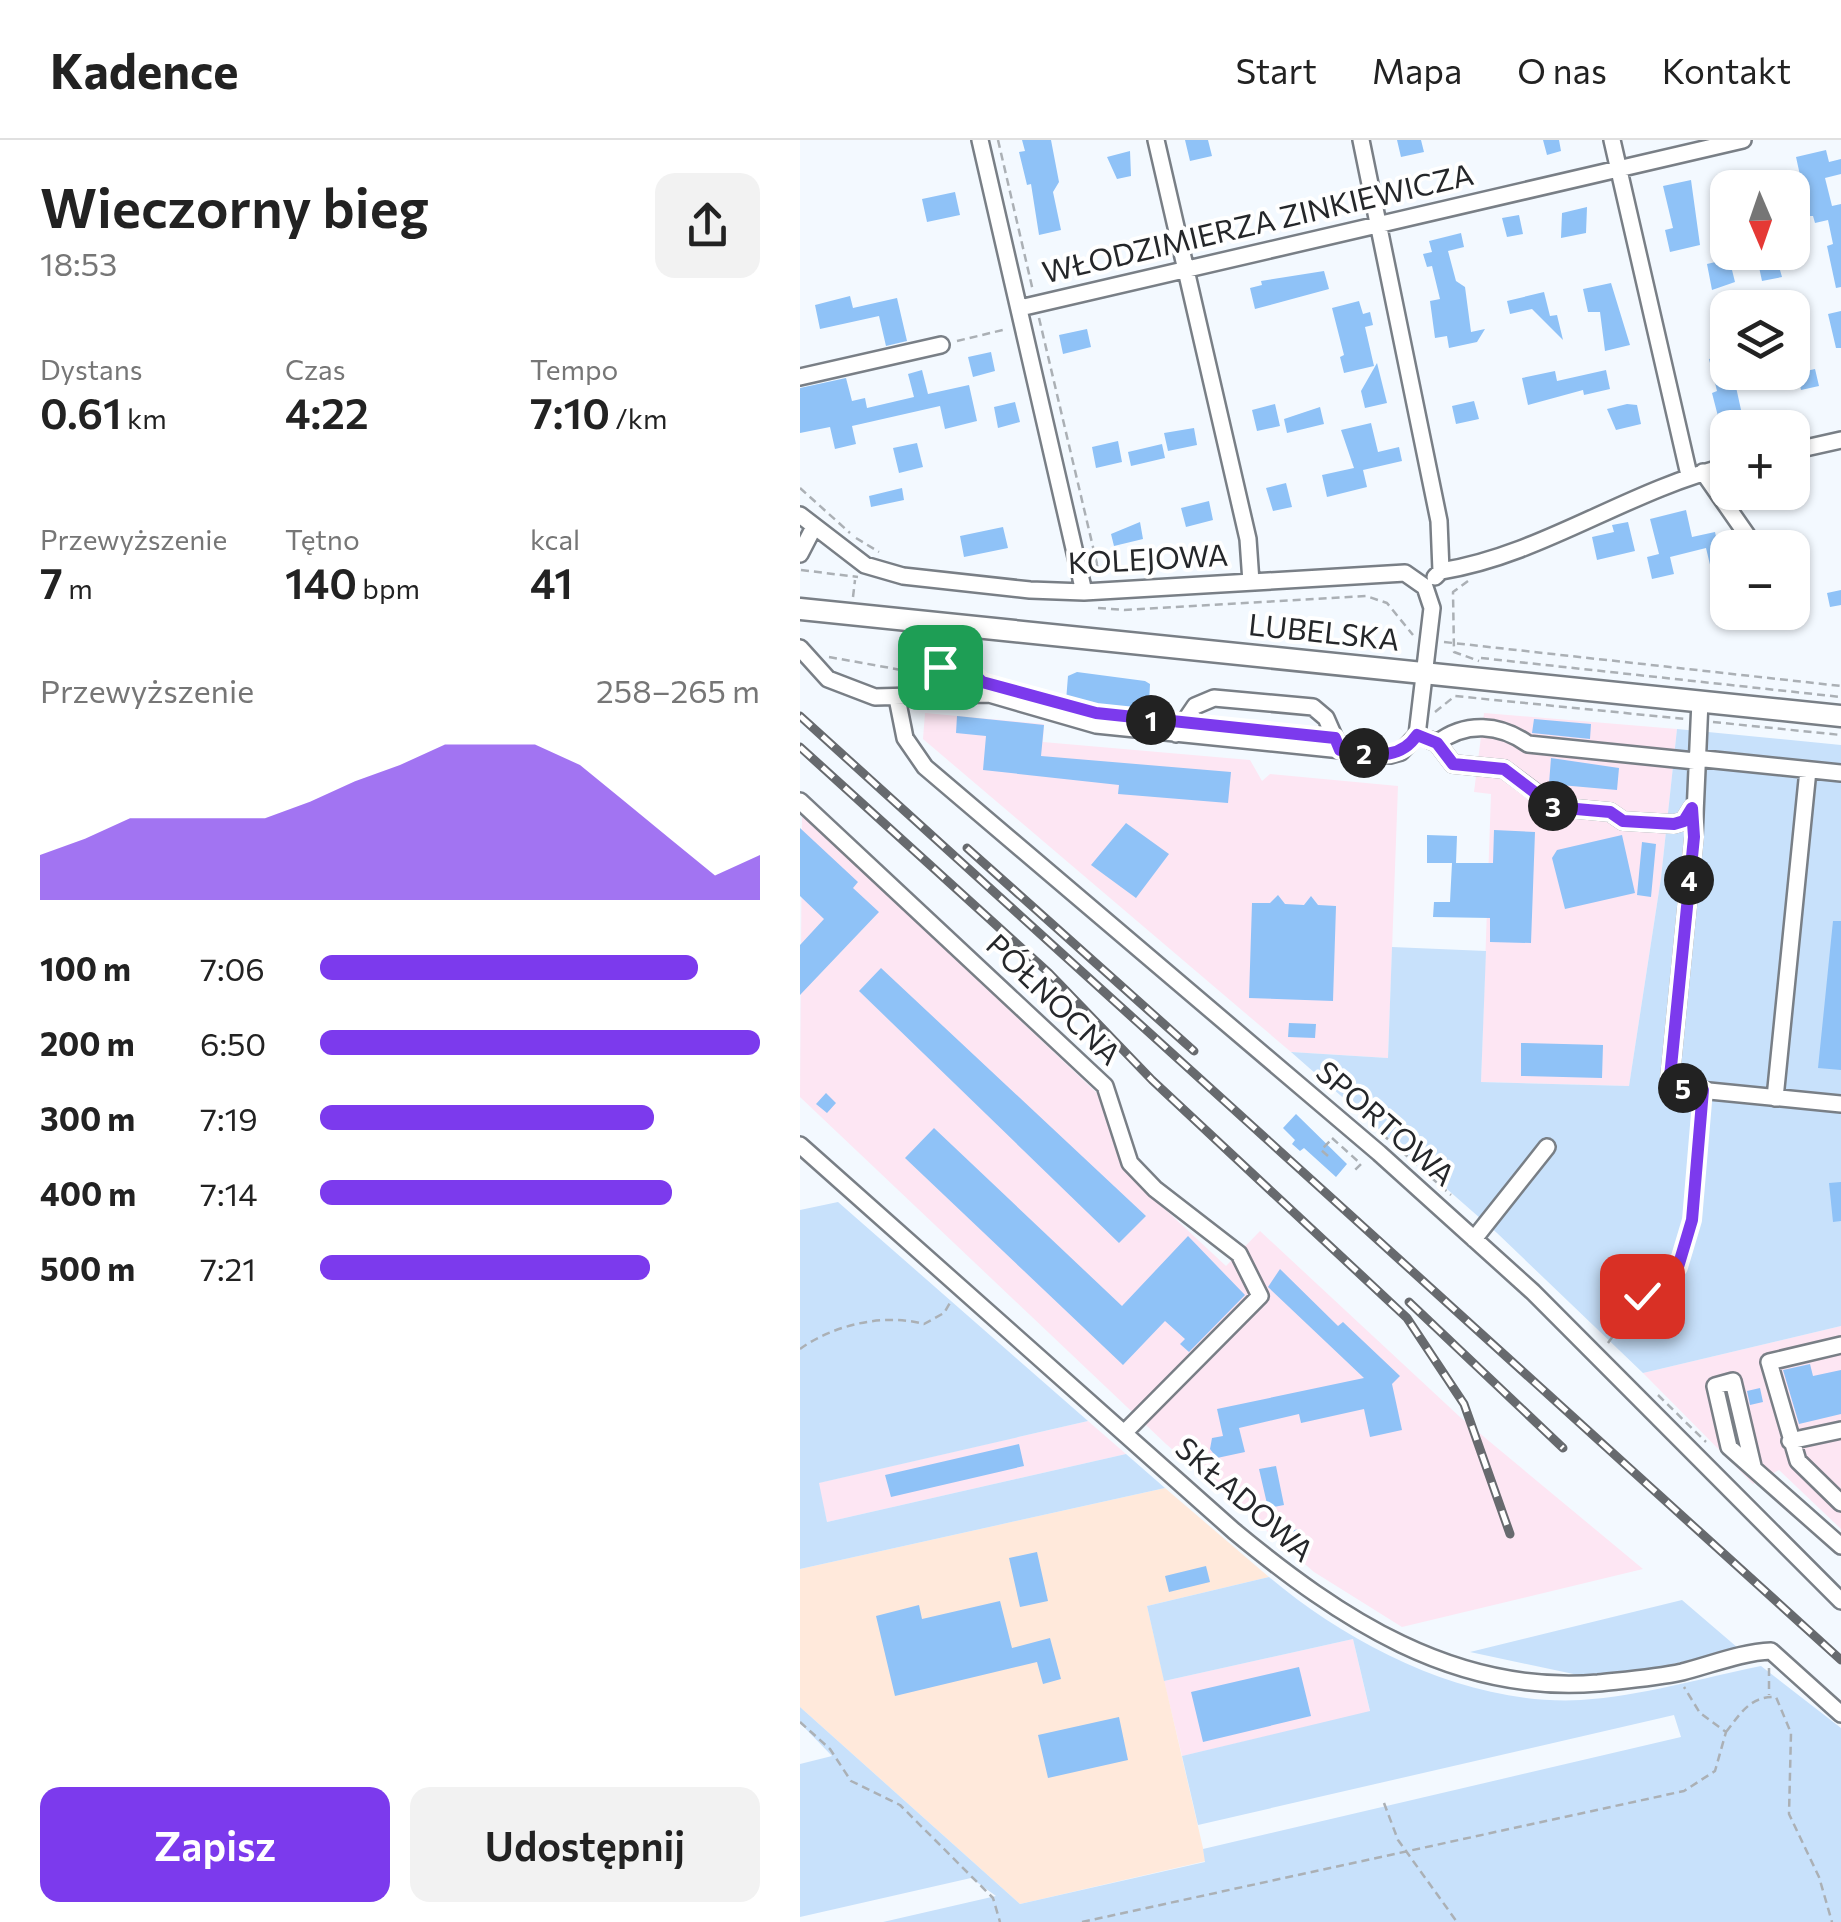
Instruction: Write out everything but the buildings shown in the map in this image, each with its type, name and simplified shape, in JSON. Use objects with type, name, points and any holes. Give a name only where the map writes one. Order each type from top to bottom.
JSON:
[{"type":"main road","name":"LUBELSKA","points":[[800,609],[848,608],[1426,673],[1478,668],[1699,711],[1841,716]]},
{"type":"street","points":[[980,140],[1028,306],[1083,599]]},
{"type":"street","points":[[1156,140],[1248,539],[1251,582]]},
{"type":"street","points":[[800,648],[816,668],[856,693],[897,698],[990,694],[1096,725],[1390,755],[1401,752],[1417,735],[1422,714],[1432,608],[1425,587],[1440,570],[1439,521],[1361,140]]},
{"type":"street","points":[[1612,140],[1696,474],[1741,530]]},
{"type":"street","name":"WŁODZIMIERZA ZINKIEWICZA","points":[[1028,306],[1743,140]]},
{"type":"street","points":[[800,377],[940,344]]},
{"type":"street","points":[[1810,447],[1841,440]]},
{"type":"street","points":[[1440,570],[1464,575],[1710,470]]},
{"type":"street","name":"KOLEJOWA","points":[[800,514],[865,566],[903,576],[1083,599],[1251,582],[1405,573],[1425,587]]},
{"type":"street","points":[[800,554],[814,527]]},
{"type":"street","name":"SPORTOWA","points":[[897,698],[905,738],[925,767],[1474,1239],[1841,1601]]},
{"type":"street","points":[[1176,734],[1195,706],[1214,698],[1313,708],[1326,718],[1340,750]]},
{"type":"street","points":[[1699,711],[1692,808],[1694,837],[1669,1087],[1841,1104]]},
{"type":"street","points":[[1437,743],[1454,730],[1481,727],[1510,731],[1528,744],[1841,773]]},
{"type":"street","points":[[1417,735],[1437,743],[1453,764],[1504,769],[1554,807],[1610,812],[1623,821],[1674,824],[1684,821],[1692,808]]},
{"type":"street","points":[[1775,1098],[1808,770]]},
{"type":"street","name":"PÓŁNOCNA","points":[[800,802],[1105,1086],[1130,1163],[1154,1189],[1238,1254],[1260,1296],[1125,1432]]},
{"type":"street","name":"SKŁADOWA","points":[[800,1145],[1306,1590],[1381,1637],[1458,1665],[1522,1679],[1594,1683],[1676,1673],[1764,1650]]},
{"type":"street","points":[[1474,1239],[1547,1147]]},
{"type":"street","points":[[1841,1345],[1770,1362],[1798,1461],[1841,1503]]},
{"type":"street","points":[[1753,1466],[1733,1382],[1715,1386],[1730,1447],[1841,1546]]},
{"type":"street","points":[[1790,1441],[1841,1430]]},
{"type":"street","points":[[1764,1650],[1771,1651],[1841,1714]]},
{"type":"path","points":[[998,140],[1028,306],[1102,580],[1108,582]]},
{"type":"path","points":[[940,344],[1008,329]]},
{"type":"path","points":[[800,488],[854,536],[887,556]]},
{"type":"path","points":[[1079,568],[1098,565]]},
{"type":"path","points":[[800,570],[857,578],[848,608]]},
{"type":"path","points":[[1482,575],[1464,575],[1453,592],[1454,652],[1478,668],[1841,696]]},
{"type":"path","points":[[1083,599],[1124,610],[1366,596],[1387,603],[1407,632],[1430,640],[1841,686]]},
{"type":"path","points":[[816,668],[828,657],[907,671],[968,667],[982,682],[992,683]]},
{"type":"path","points":[[1422,714],[1431,715],[1455,696],[1699,711],[1841,735]]},
{"type":"path","points":[[1607,1344],[1642,1296],[1678,1267],[1692,1220],[1703,1090]]},
{"type":"path","points":[[1323,1148],[1332,1138],[1361,1164],[1353,1172]]},
{"type":"path","points":[[1316,1142],[1328,1156]]},
{"type":"path","points":[[800,1348],[820,1334],[898,1316],[924,1324],[944,1314],[960,1286]]},
{"type":"path","points":[[1764,1650],[1769,1660],[1769,1697]]},
{"type":"path","points":[[1676,1673],[1700,1713],[1726,1732]]},
{"type":"path","points":[[1082,1922],[1684,1791],[1715,1771],[1726,1732],[1748,1704],[1769,1697],[1776,1698],[1791,1732],[1790,1814],[1820,1876],[1832,1922]]},
{"type":"path","points":[[800,1722],[830,1749],[851,1781],[900,1805],[993,1898],[1000,1922]]},
{"type":"path","points":[[1384,1803],[1407,1852],[1457,1922]]},
{"type":"shaded area","points":[[925,713],[1044,724],[1043,742],[1250,760],[1262,781],[1270,774],[1398,786],[1388,1058],[1291,1052],[923,739]]},
{"type":"shaded area","points":[[1484,713],[1677,729],[1661,878],[1629,1086],[1481,1082],[1491,794],[1474,792]]},
{"type":"shaded area","points":[[1677,729],[1841,745],[1841,1326],[1643,1373],[1497,1233],[1291,1052],[1388,1058],[1392,947],[1486,951],[1481,1082],[1629,1086],[1661,878]]},
{"type":"shaded area","points":[[802,814],[1099,1095],[1124,1171],[1226,1266],[1260,1231],[1460,1417],[1643,1569],[1402,1627],[1314,1572],[1166,1444],[800,1097]]},
{"type":"shaded area","points":[[838,1202],[1088,1421],[819,1483],[827,1522],[1126,1454],[1165,1488],[800,1569],[800,1210]]},
{"type":"shaded area","points":[[1841,1326],[1841,1529],[1779,1470],[1753,1484],[1643,1373]]},
{"type":"shaded area","points":[[1088,1421],[1126,1454],[827,1522],[818,1483]]},
{"type":"shaded area","points":[[1165,1488],[1269,1577],[1147,1606],[1206,1861],[1020,1904],[800,1707],[800,1569]]},
{"type":"shaded area","points":[[1269,1577],[1337,1627],[1375,1648],[1414,1667],[1497,1693],[1539,1699],[1604,1698],[1761,1666],[1841,1728],[1841,1922],[883,1922],[996,1896],[971,1878],[800,1917],[800,1764],[832,1756],[800,1723],[800,1707],[1020,1904],[1205,1862],[1203,1849],[1681,1737],[1674,1715],[1198,1825],[1182,1756],[1370,1711],[1353,1639],[1164,1681],[1147,1606]]},
{"type":"shaded area","points":[[1682,1600],[1738,1648],[1645,1671],[1583,1676],[1470,1652]]},
{"type":"shaded area","points":[[1353,1639],[1370,1712],[1182,1756],[1164,1681]]},
{"type":"railway","points":[[800,716],[1841,1660]]},
{"type":"railway","points":[[800,747],[1049,973],[1152,1080],[1407,1318],[1464,1404],[1510,1534]]},
{"type":"railway","points":[[967,848],[1194,1051]]},
{"type":"railway","points":[[1409,1302],[1563,1448]]},
{"type":"route","points":[[940,667],[968,667],[982,682],[1016,688],[1096,713],[1335,738],[1340,750],[1390,755],[1401,752],[1417,735],[1437,743],[1453,764],[1504,769],[1554,807],[1610,812],[1623,821],[1674,824],[1684,821],[1692,808],[1694,837],[1669,1087],[1703,1090],[1692,1220],[1678,1267],[1642,1296]]}]
